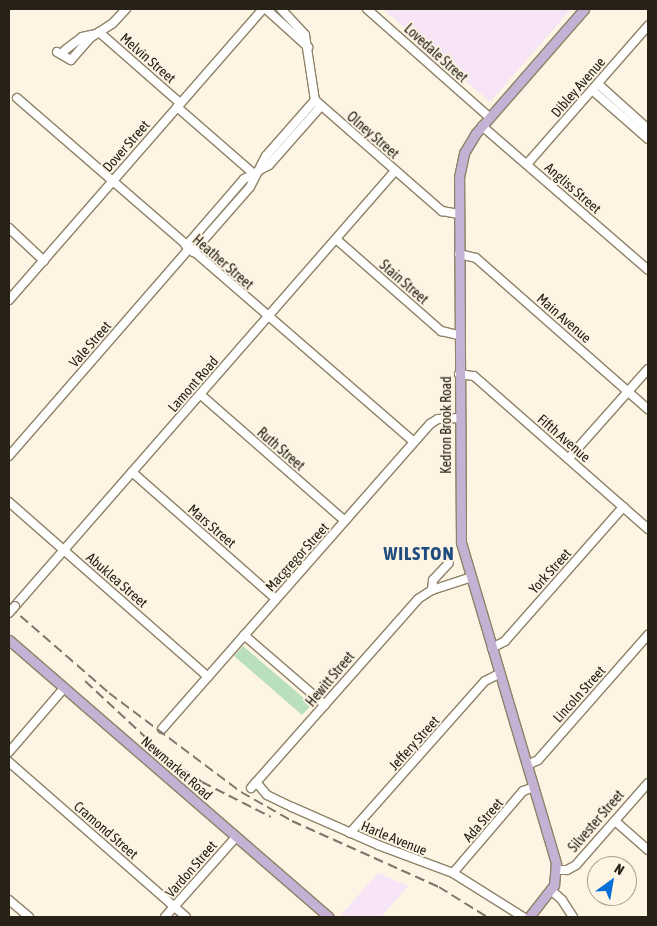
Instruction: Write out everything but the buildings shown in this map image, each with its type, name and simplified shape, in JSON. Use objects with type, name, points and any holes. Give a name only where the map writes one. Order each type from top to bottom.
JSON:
[{"type":"main road","name":"Kedron Brook Road","points":[[557,870],[461,543],[458,335],[459,214],[461,161],[467,146],[489,117],[584,9]]},
{"type":"main road","name":"Newmarket Road","points":[[9,640],[329,917]]},
{"type":"main road","points":[[529,917],[551,890],[557,870]]},
{"type":"street","points":[[57,52],[70,61],[126,9]]},
{"type":"street","points":[[264,9],[308,47]]},
{"type":"street","name":"Dover Street","points":[[9,300],[264,9]]},
{"type":"street","points":[[282,9],[302,30],[308,47],[318,103]]},
{"type":"street","name":"Lovedale Street","points":[[367,9],[489,117]]},
{"type":"street","name":"Dibley Avenue","points":[[527,164],[648,26]]},
{"type":"street","points":[[65,50],[82,37],[98,33]]},
{"type":"street","name":"Melvin Street","points":[[98,33],[256,173]]},
{"type":"street","points":[[595,87],[648,129]]},
{"type":"street","points":[[595,87],[648,139]]},
{"type":"street","name":"Heather Street","points":[[17,98],[414,442]]},
{"type":"street","name":"Olney Street","points":[[318,103],[442,211],[459,214]]},
{"type":"street","name":"Vale Street","points":[[9,456],[189,249],[244,179],[269,165],[318,103]]},
{"type":"street","name":"Angliss Street","points":[[482,126],[648,270]]},
{"type":"street","name":"Lamont Road","points":[[9,613],[395,171]]},
{"type":"street","points":[[9,228],[44,261]]},
{"type":"street","name":"Stain Street","points":[[336,239],[441,331],[458,335]]},
{"type":"street","name":"Main Avenue","points":[[459,254],[476,258],[648,409]]},
{"type":"street","points":[[569,458],[648,369]]},
{"type":"street","name":"Fifth Avenue","points":[[459,374],[474,376],[648,529]]},
{"type":"street","name":"Ruth Street","points":[[201,395],[345,521]]},
{"type":"street","name":"Macgregor Street","points":[[162,729],[434,421],[459,418]]},
{"type":"street","name":"Mars Street","points":[[132,472],[276,599]]},
{"type":"street","name":"Abuklea Street","points":[[9,502],[208,676]]},
{"type":"street","name":"York Street","points":[[492,648],[505,640],[624,507]]},
{"type":"street","name":"Hewitt Street","points":[[432,590],[433,580],[449,563]]},
{"type":"street","name":"Hewitt Street","points":[[253,785],[414,603],[432,590],[470,578]]},
{"type":"street","points":[[244,634],[324,705]]},
{"type":"street","name":"Lincoln Street","points":[[527,765],[538,760],[648,635]]},
{"type":"street","name":"Jeffery Street","points":[[350,833],[485,681],[499,674]]},
{"type":"street","points":[[9,752],[64,688]]},
{"type":"street","name":"Cramond Street","points":[[9,762],[186,917]]},
{"type":"street","name":"Silvester Street","points":[[557,870],[566,871],[576,865],[648,783]]},
{"type":"street","name":"Harle Avenue","points":[[253,785],[269,796],[350,833],[453,873],[523,917]]},
{"type":"street","name":"Ada Street","points":[[453,873],[523,792],[534,787]]},
{"type":"street","points":[[615,821],[648,850]]},
{"type":"street","name":"Vardon Street","points":[[165,917],[236,837]]},
{"type":"street","points":[[551,890],[562,900],[573,917]]},
{"type":"street","points":[[9,900],[28,917]]},
{"type":"shaded area","points":[[383,9],[571,9],[490,102]]},
{"type":"shaded area","points":[[378,873],[408,886],[381,917],[339,917]]},
{"type":"green space","points":[[243,646],[312,705],[302,715],[234,656]]},
{"type":"railway","points":[[9,606],[109,693],[241,792],[292,821],[439,887],[487,917]]},
{"type":"railway","points":[[85,681],[171,761],[202,782],[271,817]]},
{"type":"district","name":"WILSTON","points":[[419,554]]}]
